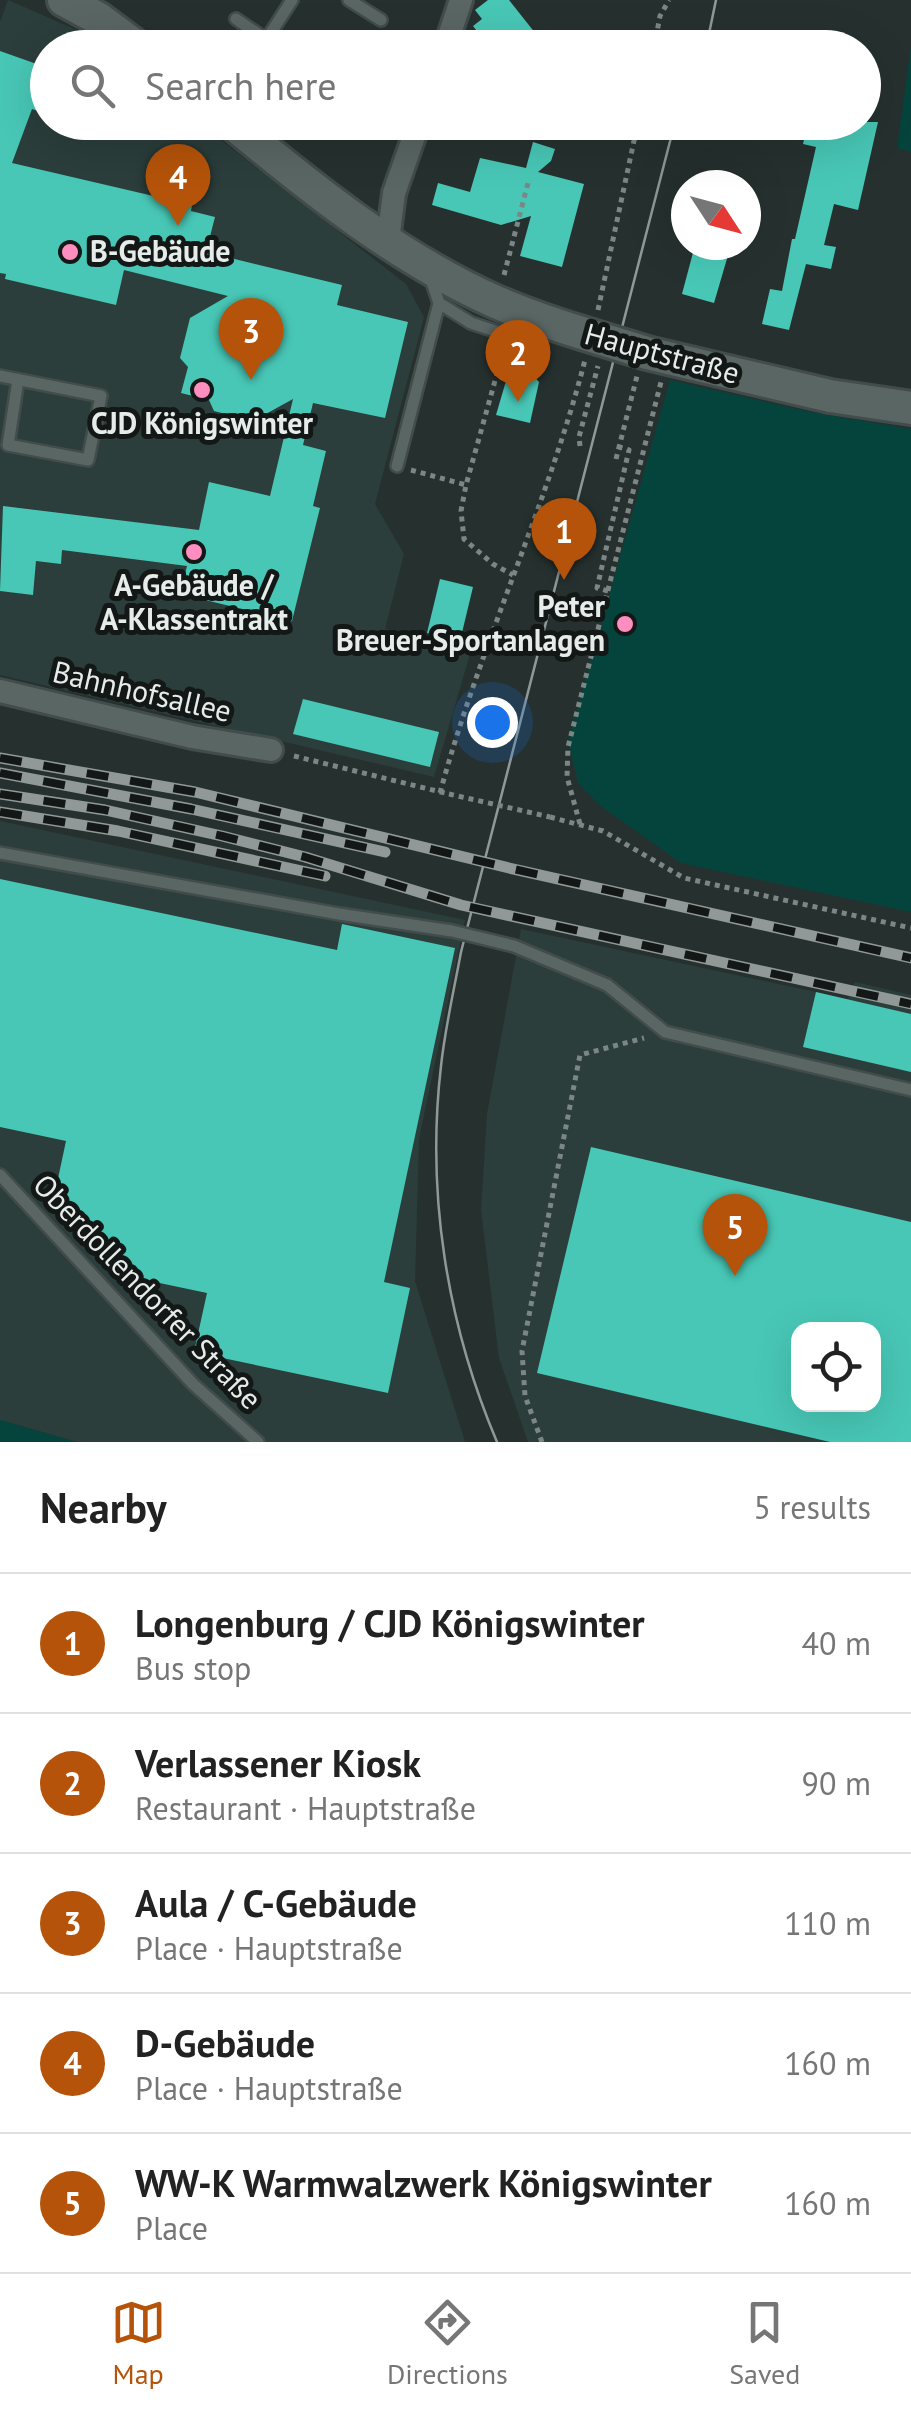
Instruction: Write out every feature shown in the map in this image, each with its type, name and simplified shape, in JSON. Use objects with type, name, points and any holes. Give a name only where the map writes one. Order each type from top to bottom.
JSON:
[{"type":"main road","points":[[64,0],[114,30]]},
{"type":"main road","name":"Hauptstraße","points":[[253,140],[296,176],[388,240],[496,302],[588,338],[657,356],[830,396],[911,408]]},
{"type":"street","points":[[451,30],[461,0]]},
{"type":"street","points":[[388,240],[394,193],[413,140]]},
{"type":"street","name":"Bahnhofsallee","points":[[0,691],[192,737],[272,750]]},
{"type":"lane","points":[[273,30],[292,0]]},
{"type":"lane","points":[[349,0],[381,20]]},
{"type":"lane","points":[[236,19],[248,30]]},
{"type":"lane","points":[[397,466],[440,304],[427,265]]},
{"type":"lane","points":[[440,304],[471,323],[510,336],[543,320]]},
{"type":"lane","points":[[0,376],[101,396],[88,460],[8,445],[18,380]]},
{"type":"lane","points":[[0,853],[452,931],[514,946],[607,985],[665,1032],[911,1090]]},
{"type":"lane","name":"Oberdollendorfer Straße","points":[[0,1175],[193,1384],[258,1442]]},
{"type":"path","points":[[657,30],[660,16],[670,0]]},
{"type":"path","points":[[440,793],[513,575],[566,434],[634,140]]},
{"type":"path","points":[[496,302],[528,183]]},
{"type":"path","points":[[510,336],[461,511],[464,539],[492,564],[513,575]]},
{"type":"path","points":[[580,824],[568,777],[568,747],[608,591],[657,356]]},
{"type":"path","points":[[580,446],[596,376]]},
{"type":"path","points":[[616,458],[634,388]]},
{"type":"path","points":[[566,434],[579,437]]},
{"type":"path","points":[[608,591],[597,588],[629,450],[618,447]]},
{"type":"path","points":[[397,466],[466,485]]},
{"type":"path","points":[[272,750],[580,824],[603,832],[684,878],[911,928]]},
{"type":"path","points":[[542,1442],[525,1396],[522,1351],[580,1055],[665,1032]]},
{"type":"shaded area","name":"CJD Königswinter","points":[[8,0],[77,30],[30,30],[30,140],[221,140],[406,284],[424,317],[375,504],[404,554],[385,629],[470,654],[434,777],[0,675],[0,22]]},
{"type":"shaded area","points":[[0,821],[465,920],[419,1139],[415,1281],[465,1442],[77,1442],[0,1420]]},
{"type":"shaded area","points":[[521,929],[848,999],[855,982],[911,995],[911,1442],[528,1442],[499,1358],[481,1210],[487,1114]]},
{"type":"green space","points":[[911,45],[911,152],[897,148]]},
{"type":"green space","points":[[670,380],[810,412],[911,429],[911,912],[681,863],[599,805],[578,783],[568,741]]},
{"type":"green space","points":[[0,1420],[77,1442],[0,1442]]},
{"type":"building","points":[[488,0],[509,0],[533,30],[476,30],[473,26],[482,19],[475,10]]},
{"type":"building","points":[[0,51],[30,62],[30,114],[12,163],[192,205],[191,211],[215,217],[206,252],[342,285],[337,305],[408,322],[385,418],[313,403],[303,445],[326,451],[313,506],[320,508],[292,621],[180,594],[187,566],[62,550],[61,564],[36,561],[33,595],[0,591],[3,506],[199,530],[209,482],[270,496],[293,399],[253,421],[214,411],[209,400],[181,393],[188,367],[180,358],[190,318],[228,296],[124,270],[116,305],[5,279],[6,274],[0,273]]},
{"type":"building","points":[[804,140],[874,140],[858,210],[834,204],[824,245],[836,247],[831,269],[806,264],[789,330],[762,324],[770,289],[782,291],[816,147],[803,144]]},
{"type":"building","points":[[533,142],[555,149],[551,161],[538,172],[584,184],[562,267],[520,256],[531,216],[501,225],[432,205],[438,183],[470,192],[480,158],[526,168]]},
{"type":"building","points":[[691,260],[727,260],[714,303],[682,294]]},
{"type":"building","points":[[517,370],[531,373],[539,382],[530,423],[496,415],[506,381]]},
{"type":"building","points":[[440,579],[473,587],[460,641],[427,633]]},
{"type":"building","points":[[303,699],[439,732],[430,767],[293,734]]},
{"type":"building","points":[[0,879],[337,950],[342,924],[455,948],[384,1282],[410,1288],[388,1393],[194,1352],[207,1293],[112,1273],[53,1202],[66,1141],[0,1127]]},
{"type":"building","points":[[816,992],[911,1014],[911,1072],[803,1047]]},
{"type":"building","points":[[591,1147],[911,1222],[911,1442],[830,1442],[537,1373]]},
{"type":"tram line","points":[[710,30],[716,0]]},
{"type":"tram line","points":[[497,1442],[465,1351],[445,1258],[436,1162],[443,1052],[461,952],[670,140]]},
{"type":"railway","points":[[0,758],[195,792],[509,868],[911,958]]},
{"type":"railway","points":[[0,773],[191,809],[385,852]]},
{"type":"railway","points":[[0,794],[105,810],[222,836],[461,905],[911,1004]]},
{"type":"railway","points":[[0,812],[118,831],[325,876]]},
{"type":"place","name":"D-Gebäude","points":[[178,226]]},
{"type":"place","name":"B-Gebäude","points":[[70,252]]},
{"type":"place","name":"Aula / C-Gebäude","points":[[251,380]]},
{"type":"place","name":"CJD Königswinter","points":[[202,390]]},
{"type":"place","name":"Verlassener Kiosk","points":[[518,402]]},
{"type":"place","name":"A-Gebäude / A-Klassentrakt","points":[[194,552]]},
{"type":"place","name":"Longenburg / CJD Königswinter","points":[[564,580]]},
{"type":"place","name":"Peter Breuer-Sportanlagen","points":[[625,624]]},
{"type":"place","name":"WW-K Warmwalzwerk Königswinter","points":[[735,1276]]}]
